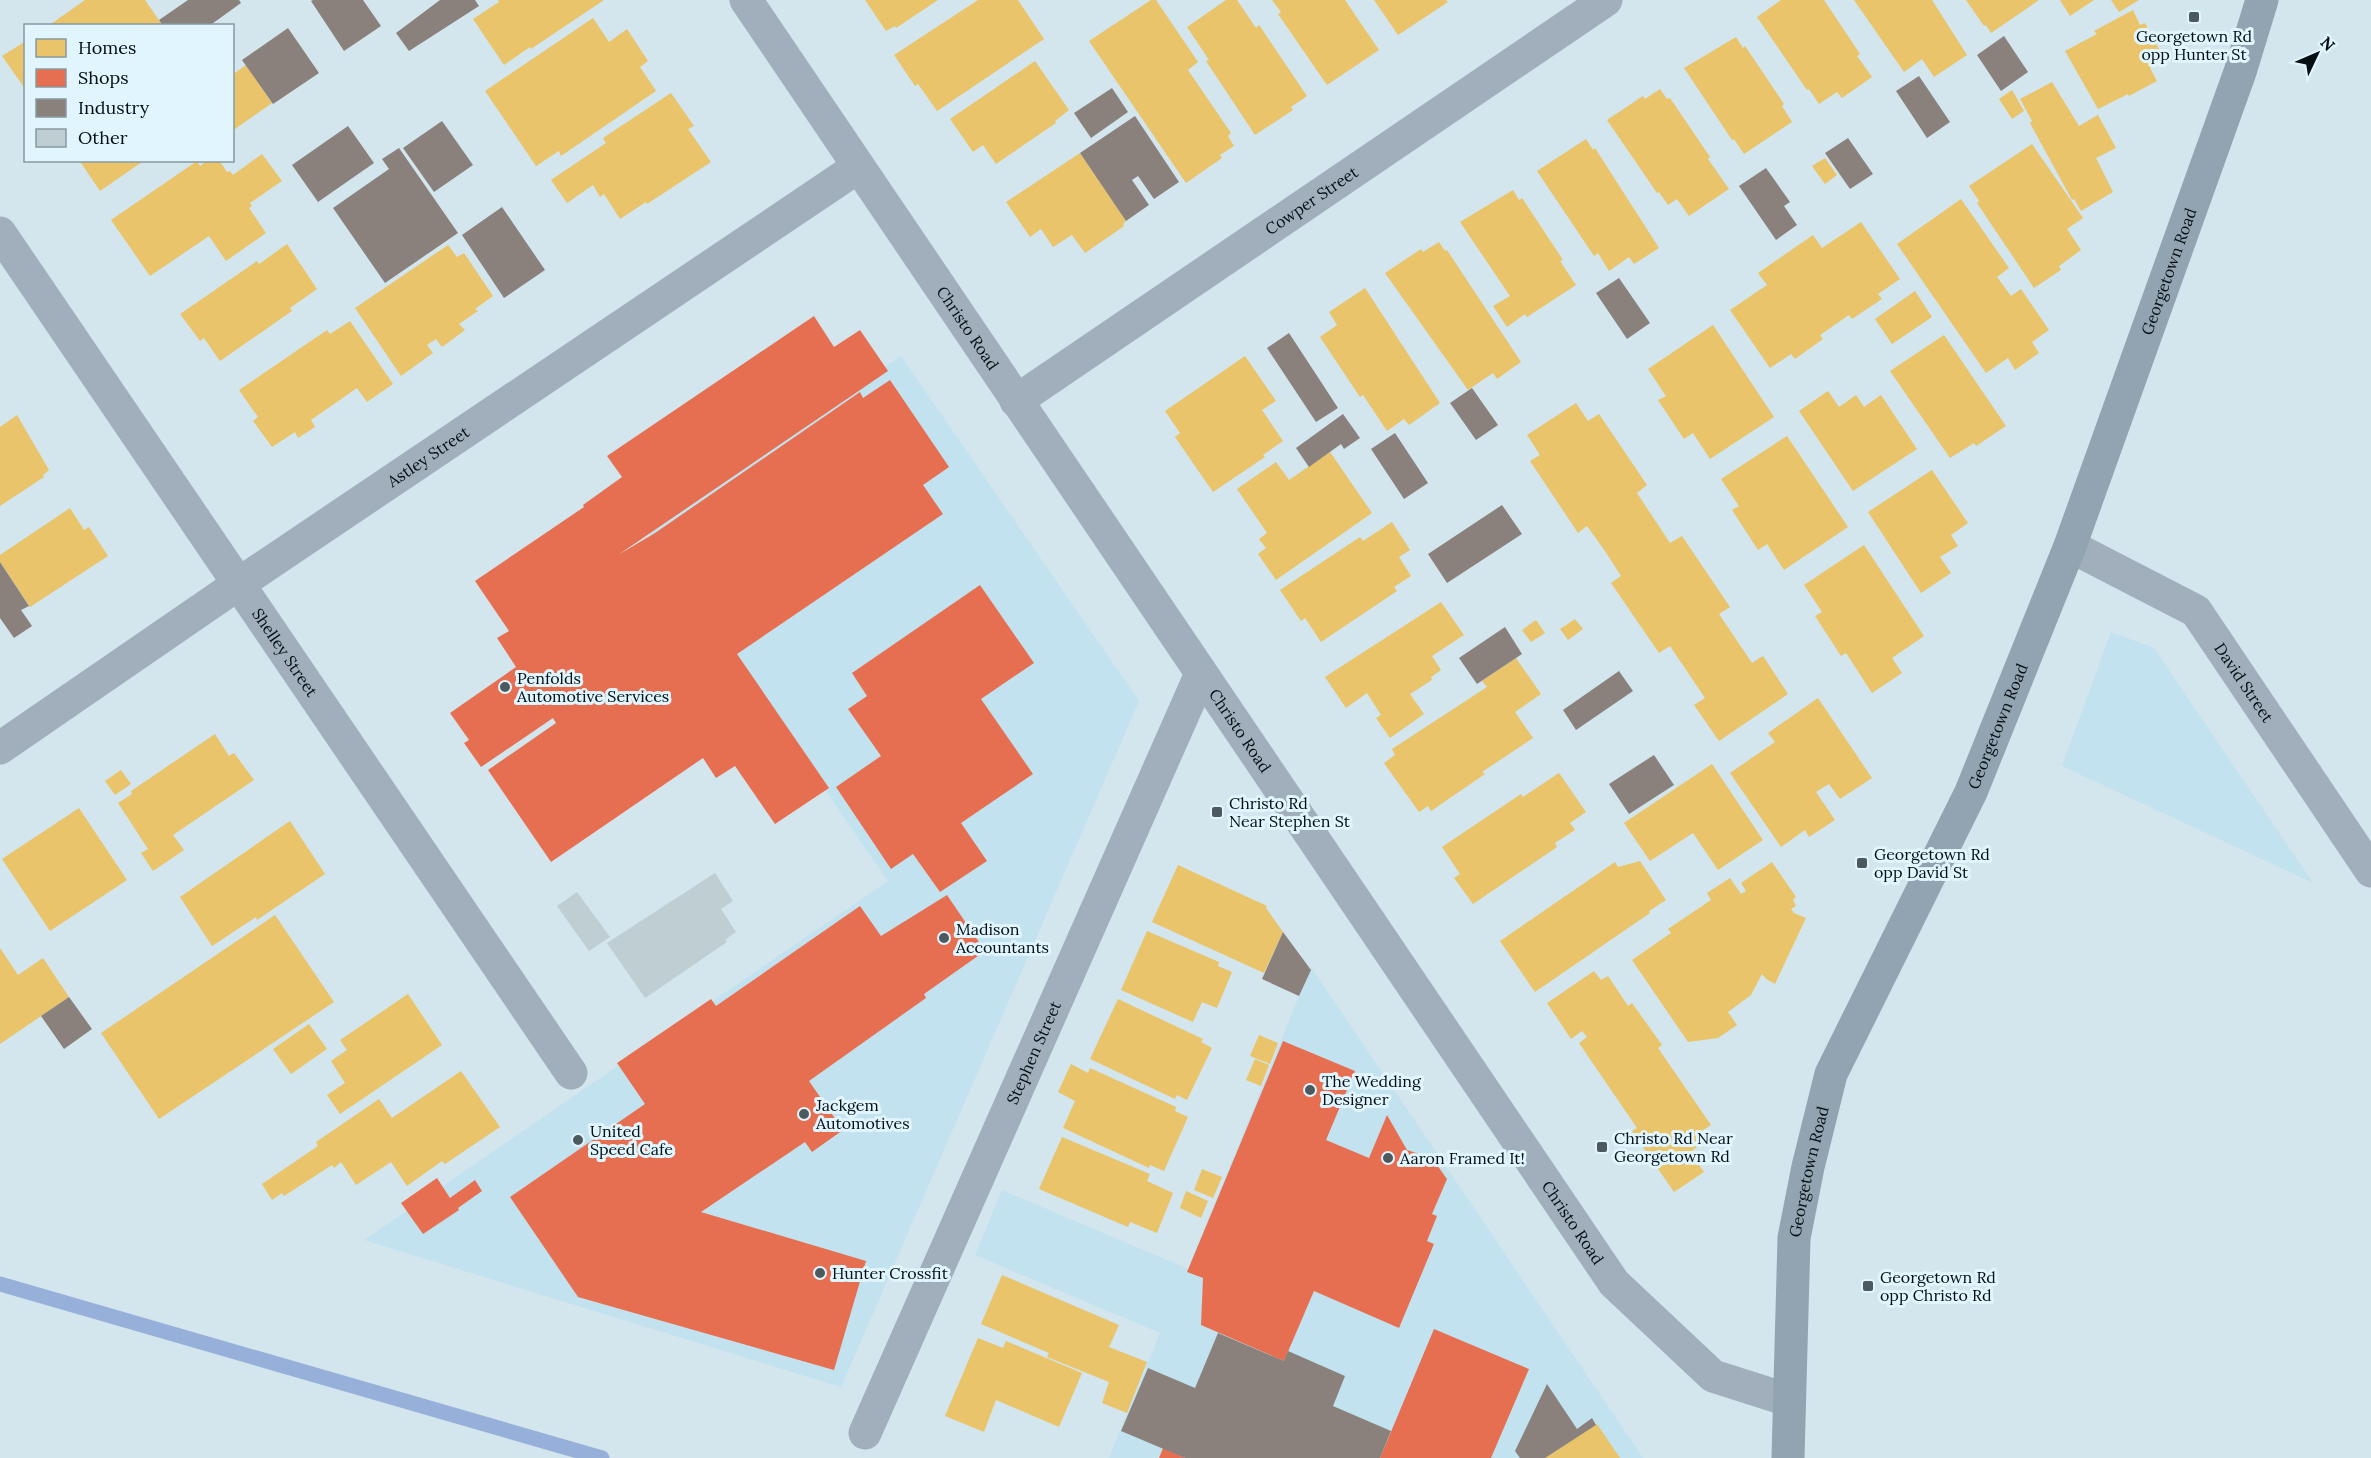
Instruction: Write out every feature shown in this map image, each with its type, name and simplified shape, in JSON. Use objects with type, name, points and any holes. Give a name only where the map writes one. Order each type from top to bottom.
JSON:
[{"type":"street","name":"Christo Road","points":[[746,0],[1614,1283],[1713,1376],[1788,1400]]},
{"type":"street","name":"Cowper Street","points":[[1016,400],[1606,0]]},
{"type":"street","name":"Georgetown Road","points":[[1788,1458],[1794,1238],[1808,1167],[1831,1074],[1971,792],[2070,546],[2240,72],[2262,0]]},
{"type":"street","name":"Astley Street","points":[[0,748],[237,585],[858,167]]},
{"type":"street","name":"Shelley Street","points":[[0,233],[237,585],[571,1073]]},
{"type":"street","name":"David Street","points":[[2070,546],[2196,611],[2371,871]]},
{"type":"street","name":"Stephen Street","points":[[865,1433],[1201,674]]},
{"type":"shaded area","points":[[901,356],[1139,701],[841,1387],[364,1240],[888,881],[646,530]]},
{"type":"shaded area","points":[[2111,632],[2154,648],[2313,883],[2062,766]]},
{"type":"shaded area","points":[[1311,967],[1643,1458],[1109,1458],[1160,1333],[975,1255],[1002,1190],[1188,1269]]},
{"type":"building: Homes","points":[[85,0],[145,0],[162,24],[51,24]]},
{"type":"building: Homes","points":[[498,0],[604,0],[504,65],[473,19],[499,2]]},
{"type":"building: Homes","points":[[865,0],[938,0],[896,28],[895,26],[886,31]]},
{"type":"building: Homes","points":[[978,0],[1018,0],[1044,39],[937,111],[918,84],[915,86],[894,55]]},
{"type":"building: Homes","points":[[1151,0],[1156,0],[1198,62],[1188,70],[1231,133],[1228,136],[1234,146],[1220,155],[1222,158],[1186,183],[1089,41]]},
{"type":"building: Homes","points":[[1226,0],[1237,0],[1256,28],[1259,25],[1307,96],[1291,107],[1293,110],[1255,135],[1206,61],[1209,60],[1187,27]]},
{"type":"building: Homes","points":[[1272,0],[1345,0],[1379,50],[1327,85],[1278,14],[1281,12]]},
{"type":"building: Homes","points":[[1374,0],[1446,0],[1448,2],[1398,35]]},
{"type":"building: Homes","points":[[1781,0],[1824,0],[1860,54],[1857,56],[1872,77],[1842,98],[1837,92],[1819,104],[1757,17]]},
{"type":"building: Homes","points":[[1854,0],[1932,0],[1967,55],[1934,77],[1922,59],[1904,72]]},
{"type":"building: Homes","points":[[1966,0],[2039,0],[1991,33]]},
{"type":"building: Homes","points":[[2060,0],[2094,0],[2070,16]]},
{"type":"building: Homes","points":[[2111,0],[2139,0],[2119,12]]},
{"type":"building: Homes","points":[[2133,10],[2140,25],[2145,23],[2165,60],[2150,68],[2157,81],[2098,109],[2065,51],[2097,34],[2094,31]]},
{"type":"building: Homes","points":[[593,18],[609,42],[627,29],[648,61],[640,67],[656,91],[561,156],[559,151],[536,166],[485,91]]},
{"type":"building: Homes","points":[[1736,37],[1743,48],[1745,46],[1784,104],[1782,106],[1792,122],[1744,154],[1734,139],[1732,140],[1684,68]]},
{"type":"building: Homes","points":[[24,42],[24,87],[2,56]]},
{"type":"building: Homes","points":[[1035,61],[1069,110],[1055,121],[1056,123],[996,164],[983,145],[973,152],[950,119]]},
{"type":"building: Homes","points":[[246,65],[272,103],[235,129],[234,128],[234,74]]},
{"type":"building: Homes","points":[[2052,82],[2079,126],[2098,115],[2116,148],[2096,158],[2113,192],[2081,211],[2074,199],[2072,200],[2030,123],[2032,121],[2020,99]]},
{"type":"building: Homes","points":[[1660,89],[1667,99],[1670,98],[1729,189],[1689,216],[1677,199],[1668,205],[1659,192],[1657,193],[1607,120],[1643,96],[1645,99]]},
{"type":"building: Homes","points":[[2012,90],[2024,111],[2012,119],[1999,99]]},
{"type":"building: Homes","points":[[671,93],[694,126],[688,129],[711,162],[620,219],[604,194],[600,197],[593,185],[567,203],[551,180],[606,143],[603,138]]},
{"type":"building: Homes","points":[[1586,139],[1593,150],[1595,148],[1659,248],[1634,264],[1629,257],[1609,271],[1598,253],[1594,256],[1537,171]]},
{"type":"building: Homes","points":[[2032,144],[2083,218],[2067,229],[2081,250],[2059,266],[2061,270],[2034,288],[1977,203],[1979,201],[1969,186]]},
{"type":"building: Homes","points":[[1080,153],[1126,221],[1124,226],[1085,253],[1072,235],[1053,247],[1041,229],[1030,237],[1006,202]]},
{"type":"building: Homes","points":[[262,154],[282,181],[250,203],[252,206],[249,208],[266,233],[226,261],[209,236],[150,276],[111,220],[196,162],[200,166],[205,162],[220,162],[227,172],[230,171],[233,175]]},
{"type":"building: Homes","points":[[1825,158],[1837,175],[1825,184],[1812,166]]},
{"type":"building: Homes","points":[[80,162],[142,162],[100,191]]},
{"type":"building: Homes","points":[[1513,190],[1519,200],[1522,198],[1563,260],[1560,261],[1576,285],[1527,317],[1525,314],[1507,327],[1493,306],[1510,296],[1460,222]]},
{"type":"building: Homes","points":[[1961,199],[2009,268],[1997,277],[2011,296],[2021,289],[2049,330],[2032,342],[2039,353],[2015,370],[2008,358],[1986,373],[1897,244]]},
{"type":"building: Homes","points":[[1861,222],[1900,279],[1878,294],[1882,299],[1852,319],[1849,315],[1820,335],[1823,339],[1795,359],[1791,354],[1770,368],[1730,310],[1767,285],[1758,273],[1813,235],[1822,248]]},
{"type":"building: Homes","points":[[1439,242],[1445,251],[1447,250],[1521,362],[1497,379],[1493,373],[1468,390],[1385,273],[1421,249],[1423,252]]},
{"type":"building: Homes","points":[[287,244],[317,289],[290,308],[292,311],[220,361],[204,338],[200,341],[180,314],[257,261],[259,264]]},
{"type":"building: Homes","points":[[448,245],[457,257],[464,253],[493,296],[475,309],[478,311],[459,324],[465,330],[442,347],[436,339],[427,345],[433,353],[401,376],[355,308]]},
{"type":"building: Homes","points":[[1365,288],[1440,403],[1409,425],[1404,419],[1387,431],[1363,395],[1360,397],[1320,337],[1337,325],[1329,312]]},
{"type":"building: Homes","points":[[1915,291],[1932,317],[1892,344],[1875,319]]},
{"type":"building: Homes","points":[[350,321],[393,384],[367,402],[357,388],[311,420],[315,427],[298,438],[295,432],[272,447],[253,421],[258,417],[239,390],[327,330],[330,334]]},
{"type":"building: Homes","points":[[1713,325],[1774,417],[1710,459],[1693,433],[1684,439],[1658,400],[1666,396],[1648,369]]},
{"type":"building: Homes","points":[[1944,335],[2006,426],[1976,446],[1974,443],[1950,458],[1890,371]]},
{"type":"building: Homes","points":[[1245,356],[1276,401],[1262,410],[1283,441],[1263,455],[1265,457],[1213,492],[1175,437],[1180,433],[1165,411]]},
{"type":"building: Homes","points":[[1828,391],[1839,407],[1856,395],[1864,407],[1881,395],[1917,449],[1853,491],[1799,411]]},
{"type":"building: Homes","points":[[1576,403],[1588,421],[1599,414],[1647,485],[1637,493],[1670,543],[1682,536],[1730,607],[1719,614],[1752,663],[1763,656],[1788,694],[1719,741],[1694,705],[1705,698],[1670,646],[1659,653],[1611,583],[1621,576],[1605,551],[1587,526],[1578,533],[1530,461],[1540,455],[1527,435]]},
{"type":"building: Homes","points":[[17,415],[49,470],[43,475],[44,477],[0,506],[0,427]]},
{"type":"building: Homes","points":[[1787,436],[1848,527],[1784,570],[1767,544],[1758,550],[1732,510],[1739,506],[1721,479]]},
{"type":"building: Homes","points":[[1330,452],[1372,513],[1276,580],[1258,554],[1266,548],[1259,539],[1267,533],[1237,489],[1276,462],[1289,480]]},
{"type":"building: Homes","points":[[1932,470],[1968,523],[1951,535],[1958,546],[1940,557],[1951,573],[1921,593],[1868,512]]},
{"type":"building: Homes","points":[[70,508],[84,530],[89,527],[108,556],[30,607],[0,562],[0,555]]},
{"type":"building: Homes","points":[[1392,522],[1410,550],[1399,557],[1411,576],[1394,587],[1397,591],[1321,642],[1305,618],[1301,621],[1280,590],[1360,537],[1363,541]]},
{"type":"building: Homes","points":[[1864,545],[1924,636],[1892,658],[1902,673],[1872,693],[1846,653],[1841,656],[1815,616],[1822,612],[1804,585]]},
{"type":"building: Homes","points":[[1441,602],[1464,635],[1432,656],[1441,670],[1431,677],[1432,680],[1410,694],[1424,714],[1390,738],[1376,718],[1381,715],[1367,693],[1346,708],[1325,677]]},
{"type":"building: Homes","points":[[1575,619],[1583,629],[1568,640],[1560,629]]},
{"type":"building: Homes","points":[[1536,620],[1545,633],[1531,642],[1522,630]]},
{"type":"building: Homes","points":[[1516,658],[1541,694],[1515,712],[1533,738],[1482,772],[1485,774],[1431,811],[1428,806],[1419,812],[1384,763],[1395,755],[1392,749],[1487,687],[1482,681]]},
{"type":"building: Homes","points":[[1818,698],[1872,778],[1840,799],[1829,784],[1816,792],[1835,820],[1809,837],[1805,830],[1781,847],[1730,773],[1775,742],[1768,733]]},
{"type":"building: Homes","points":[[215,734],[229,756],[234,753],[254,780],[173,835],[184,850],[153,871],[141,853],[148,849],[118,803],[132,794],[131,791]]},
{"type":"building: Homes","points":[[1712,764],[1763,840],[1718,870],[1693,833],[1650,861],[1624,823]]},
{"type":"building: Homes","points":[[121,770],[131,784],[115,795],[105,781]]},
{"type":"building: Homes","points":[[1559,773],[1586,812],[1570,823],[1575,830],[1555,843],[1557,847],[1473,904],[1454,878],[1460,874],[1442,847],[1521,794],[1523,797]]},
{"type":"building: Homes","points":[[79,808],[127,880],[50,931],[2,859]]},
{"type":"building: Homes","points":[[290,821],[325,874],[257,920],[256,917],[212,946],[180,897]]},
{"type":"building: Homes","points":[[1640,861],[1666,900],[1535,992],[1500,941],[1615,862],[1618,867]]},
{"type":"building: Homes","points":[[1772,862],[1796,897],[1793,900],[1796,906],[1791,909],[1794,913],[1806,918],[1775,984],[1762,974],[1751,995],[1728,1012],[1737,1025],[1718,1038],[1688,1042],[1632,960],[1671,933],[1668,929],[1711,900],[1707,893],[1730,878],[1741,894],[1746,891],[1741,883]]},
{"type":"building: Homes","points":[[1178,865],[1267,906],[1266,908],[1283,932],[1264,973],[1152,922]]},
{"type":"building: Homes","points":[[275,915],[334,1002],[159,1119],[101,1033]]},
{"type":"building: Homes","points":[[1147,931],[1219,962],[1218,966],[1232,972],[1217,1008],[1202,1002],[1193,1022],[1121,990]]},
{"type":"building: Homes","points":[[0,948],[18,975],[43,958],[69,997],[0,1044]]},
{"type":"building: Homes","points":[[1594,971],[1601,980],[1608,976],[1628,1006],[1632,1003],[1662,1045],[1658,1048],[1711,1125],[1700,1132],[1706,1141],[1690,1152],[1704,1172],[1674,1192],[1632,1131],[1637,1128],[1579,1043],[1587,1037],[1582,1031],[1571,1039],[1547,1003]]},
{"type":"building: Homes","points":[[408,994],[442,1045],[340,1114],[327,1095],[345,1083],[331,1061],[347,1050],[340,1040]]},
{"type":"building: Homes","points":[[1118,999],[1203,1039],[1201,1042],[1212,1048],[1187,1100],[1177,1095],[1175,1099],[1090,1059]]},
{"type":"building: Homes","points":[[309,1024],[327,1049],[291,1074],[273,1049]]},
{"type":"building: Homes","points":[[1259,1035],[1278,1043],[1270,1064],[1250,1056]]},
{"type":"building: Homes","points":[[1255,1059],[1269,1065],[1261,1086],[1246,1080]]},
{"type":"building: Homes","points":[[1071,1064],[1088,1073],[1090,1068],[1176,1107],[1175,1111],[1188,1117],[1164,1171],[1150,1165],[1149,1168],[1063,1128],[1075,1101],[1058,1092]]},
{"type":"building: Homes","points":[[461,1071],[500,1127],[445,1164],[442,1161],[407,1186],[391,1162],[356,1185],[341,1162],[334,1168],[332,1165],[284,1196],[282,1193],[272,1200],[262,1184],[318,1146],[316,1142],[379,1099],[392,1118]]},
{"type":"building: Homes","points":[[1062,1137],[1150,1174],[1147,1181],[1173,1193],[1157,1233],[1130,1222],[1128,1227],[1039,1189]]},
{"type":"building: Homes","points":[[1202,1169],[1222,1177],[1213,1198],[1194,1190]]},
{"type":"building: Homes","points":[[1186,1191],[1208,1201],[1201,1218],[1180,1208]]},
{"type":"building: Homes","points":[[1002,1275],[1119,1325],[1109,1347],[1147,1362],[1127,1413],[1102,1403],[1109,1382],[1047,1357],[1049,1353],[981,1324]]},
{"type":"building: Homes","points":[[978,1338],[1003,1348],[1006,1341],[1082,1373],[1059,1427],[996,1400],[984,1432],[945,1416]]},
{"type":"building: Homes","points":[[1597,1424],[1620,1458],[1545,1458]]},
{"type":"building: Shops","points":[[814,316],[834,347],[860,330],[888,371],[618,555],[655,533],[860,392],[863,398],[890,380],[949,467],[923,485],[943,514],[737,654],[829,788],[775,824],[735,766],[716,778],[703,758],[551,862],[488,770],[556,723],[553,718],[481,767],[464,743],[469,740],[450,713],[516,667],[497,638],[509,631],[475,581],[584,507],[583,505],[622,477],[607,456]]},
{"type":"building: Shops","points":[[980,585],[1034,663],[981,699],[1033,774],[961,823],[987,861],[940,892],[913,854],[891,869],[836,787],[881,756],[848,709],[867,696],[852,673]]},
{"type":"building: Shops","points":[[947,895],[985,951],[924,994],[926,998],[809,1081],[843,1130],[812,1152],[805,1142],[701,1212],[866,1261],[834,1370],[578,1297],[510,1197],[645,1104],[617,1063],[711,999],[716,1006],[860,906],[881,936]]},
{"type":"building: Shops","points":[[1283,1041],[1355,1071],[1326,1140],[1369,1158],[1387,1115],[1407,1150],[1432,1158],[1447,1179],[1432,1214],[1437,1216],[1427,1241],[1434,1244],[1399,1328],[1314,1291],[1284,1361],[1201,1325],[1203,1278],[1187,1272]]},
{"type":"building: Shops","points":[[437,1178],[450,1198],[475,1180],[482,1191],[458,1208],[459,1210],[423,1234],[401,1203]]},
{"type":"building: Shops","points":[[1434,1329],[1529,1369],[1491,1458],[1380,1458]]},
{"type":"building: Shops","points":[[1163,1448],[1185,1458],[1159,1458]]},
{"type":"building: Industry","points":[[188,0],[239,0],[241,3],[212,24],[162,24],[159,20]]},
{"type":"building: Industry","points":[[363,0],[381,26],[344,51],[311,1]]},
{"type":"building: Industry","points":[[440,0],[475,0],[479,6],[409,51],[396,33]]},
{"type":"building: Industry","points":[[288,28],[319,73],[273,104],[242,60]]},
{"type":"building: Industry","points":[[2004,36],[2028,72],[2001,91],[1977,55]]},
{"type":"building: Industry","points":[[1919,76],[1950,122],[1927,138],[1896,91]]},
{"type":"building: Industry","points":[[1112,88],[1128,112],[1091,138],[1074,113]]},
{"type":"building: Industry","points":[[1135,116],[1179,182],[1154,199],[1138,176],[1132,180],[1149,205],[1126,221],[1080,153]]},
{"type":"building: Industry","points":[[442,121],[473,165],[434,192],[403,148]]},
{"type":"building: Industry","points":[[348,126],[374,163],[318,202],[292,165]]},
{"type":"building: Industry","points":[[1848,138],[1873,174],[1850,189],[1825,153]]},
{"type":"building: Industry","points":[[399,148],[458,233],[385,283],[333,208],[389,169],[382,159]]},
{"type":"building: Industry","points":[[1766,168],[1790,202],[1784,206],[1797,225],[1776,240],[1739,186]]},
{"type":"building: Industry","points":[[502,207],[545,270],[504,298],[462,235]]},
{"type":"building: Industry","points":[[1619,278],[1650,323],[1627,339],[1596,293]]},
{"type":"building: Industry","points":[[1289,333],[1338,408],[1316,422],[1267,348]]},
{"type":"building: Industry","points":[[1472,388],[1498,425],[1476,440],[1450,403]]},
{"type":"building: Industry","points":[[1343,414],[1360,438],[1344,449],[1341,444],[1309,467],[1296,448]]},
{"type":"building: Industry","points":[[1395,433],[1428,483],[1404,499],[1371,449]]},
{"type":"building: Industry","points":[[1502,505],[1522,534],[1447,583],[1428,554]]},
{"type":"building: Industry","points":[[0,562],[29,606],[21,610],[32,626],[14,638],[0,618]]},
{"type":"building: Industry","points":[[1505,627],[1522,654],[1477,684],[1459,658]]},
{"type":"building: Industry","points":[[1619,671],[1633,691],[1576,730],[1563,710]]},
{"type":"building: Industry","points":[[1654,755],[1674,785],[1629,814],[1609,784]]},
{"type":"building: Industry","points":[[1283,932],[1311,970],[1299,996],[1262,979]]},
{"type":"building: Industry","points":[[69,997],[92,1029],[64,1049],[41,1016]]},
{"type":"building: Industry","points":[[1218,1333],[1284,1361],[1288,1351],[1345,1376],[1333,1406],[1391,1431],[1380,1458],[1185,1458],[1121,1431],[1148,1368],[1195,1388]]},
{"type":"building: Industry","points":[[1547,1384],[1577,1429],[1592,1418],[1596,1425],[1545,1458],[1520,1458],[1515,1451]]},
{"type":"building: Other","points":[[715,873],[733,901],[721,909],[736,932],[725,940],[727,942],[645,998],[607,943]]},
{"type":"building: Other","points":[[577,892],[610,937],[589,951],[557,906]]},
{"type":"waterway","points":[[0,1284],[602,1458]]},
{"type":"place","name":"Georgetown Rd opp Hunter St","points":[[2194,17]]},
{"type":"place","name":"Penfolds Automotive Services","points":[[505,687]]},
{"type":"place","name":"Christo Rd Near Stephen St","points":[[1217,812]]},
{"type":"place","name":"Georgetown Rd opp David St","points":[[1862,863]]},
{"type":"place","name":"Madison Accountants","points":[[944,938]]},
{"type":"place","name":"The Wedding Designer","points":[[1310,1090]]},
{"type":"place","name":"Jackgem Automotives","points":[[804,1114]]},
{"type":"place","name":"United Speed Cafe","points":[[578,1140]]},
{"type":"place","name":"Christo Rd Near Georgetown Rd","points":[[1602,1147]]},
{"type":"place","name":"Aaron Framed It!","points":[[1388,1158]]},
{"type":"place","name":"Hunter Crossfit","points":[[820,1273]]},
{"type":"place","name":"Georgetown Rd opp Christo Rd","points":[[1868,1286]]}]
